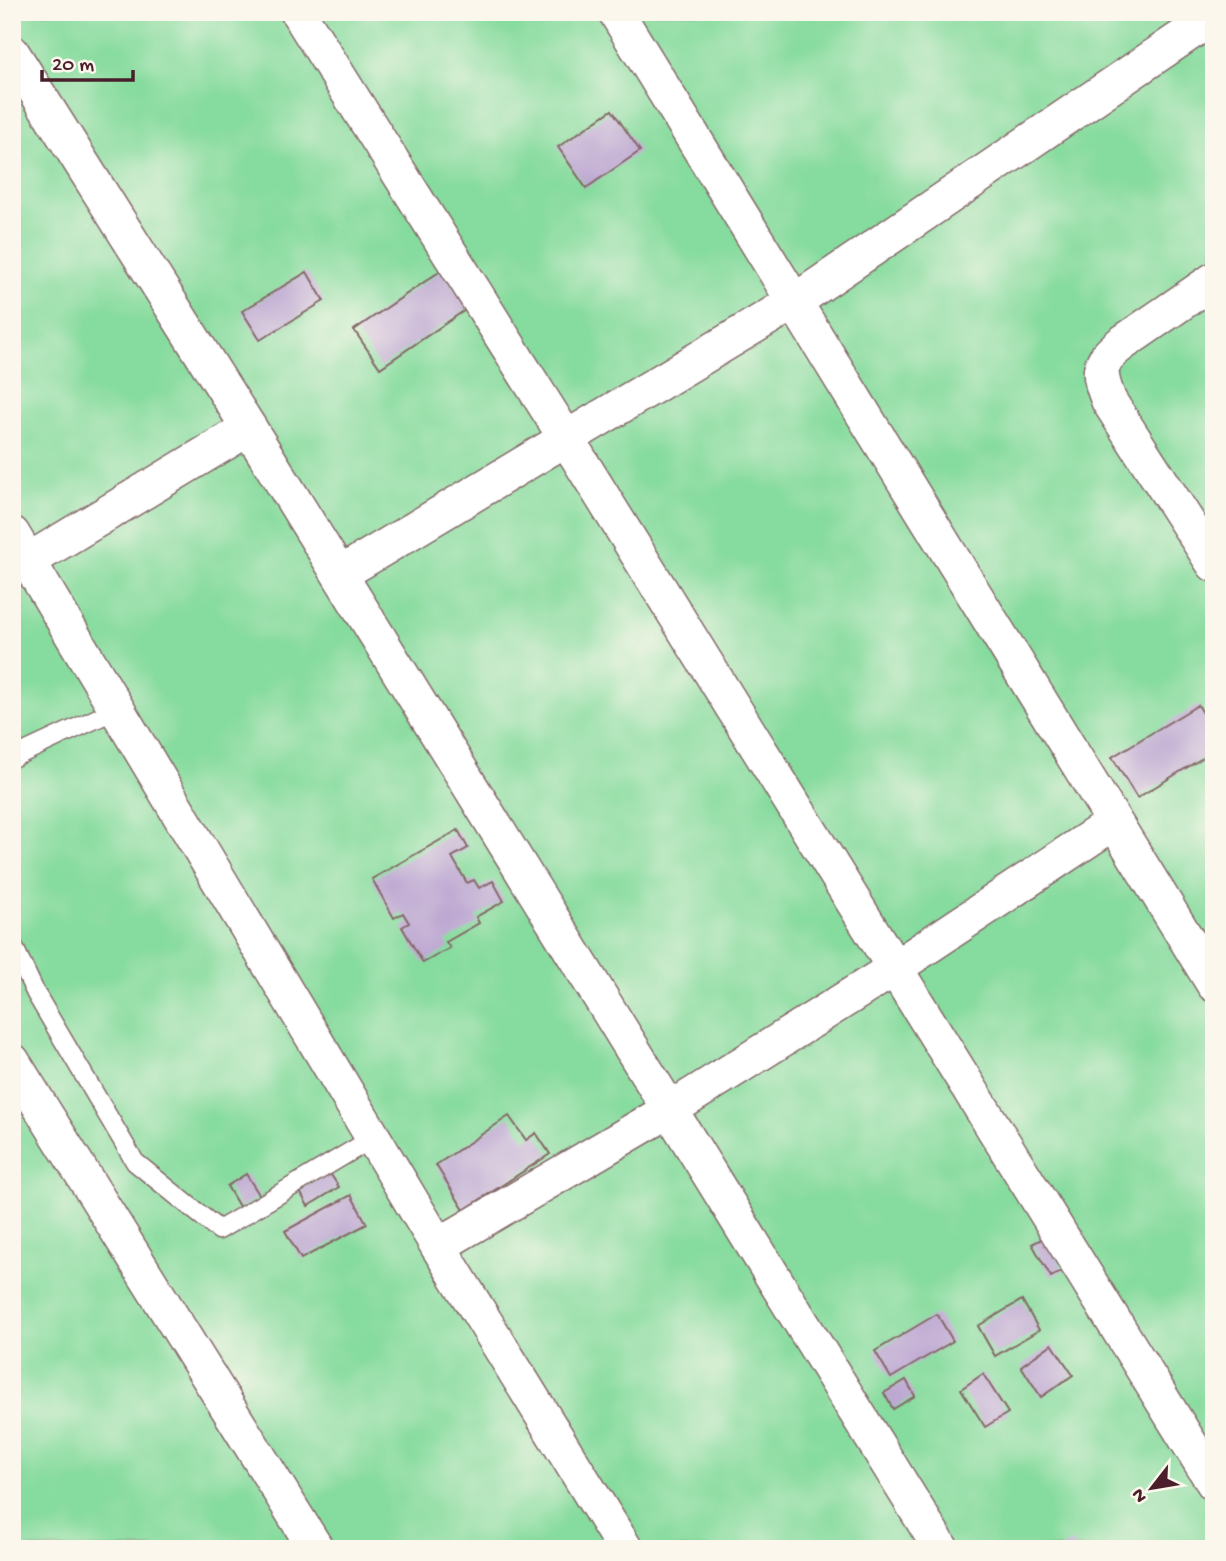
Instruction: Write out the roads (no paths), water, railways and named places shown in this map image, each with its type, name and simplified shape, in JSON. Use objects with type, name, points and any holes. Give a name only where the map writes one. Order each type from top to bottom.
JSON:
[{"type":"street","points":[[298,12],[566,438],[1214,1483]]},
{"type":"street","points":[[616,12],[1214,984]]},
{"type":"street","points":[[340,574],[794,302],[1214,16]]},
{"type":"street","points":[[12,53],[250,428],[941,1549]]},
{"type":"street","points":[[1214,280],[1121,344],[1107,355],[1100,369],[1101,382],[1110,401],[1214,564]]},
{"type":"street","points":[[250,428],[20,547],[438,1246],[625,1549]]},
{"type":"street","points":[[438,1246],[671,1109],[895,968],[1114,824]]},
{"type":"street","points":[[12,1061],[316,1549]]},
{"type":"lane","points":[[12,758],[117,709]]},
{"type":"lane","points":[[12,943],[36,994],[135,1162],[219,1230],[373,1138]]}]
